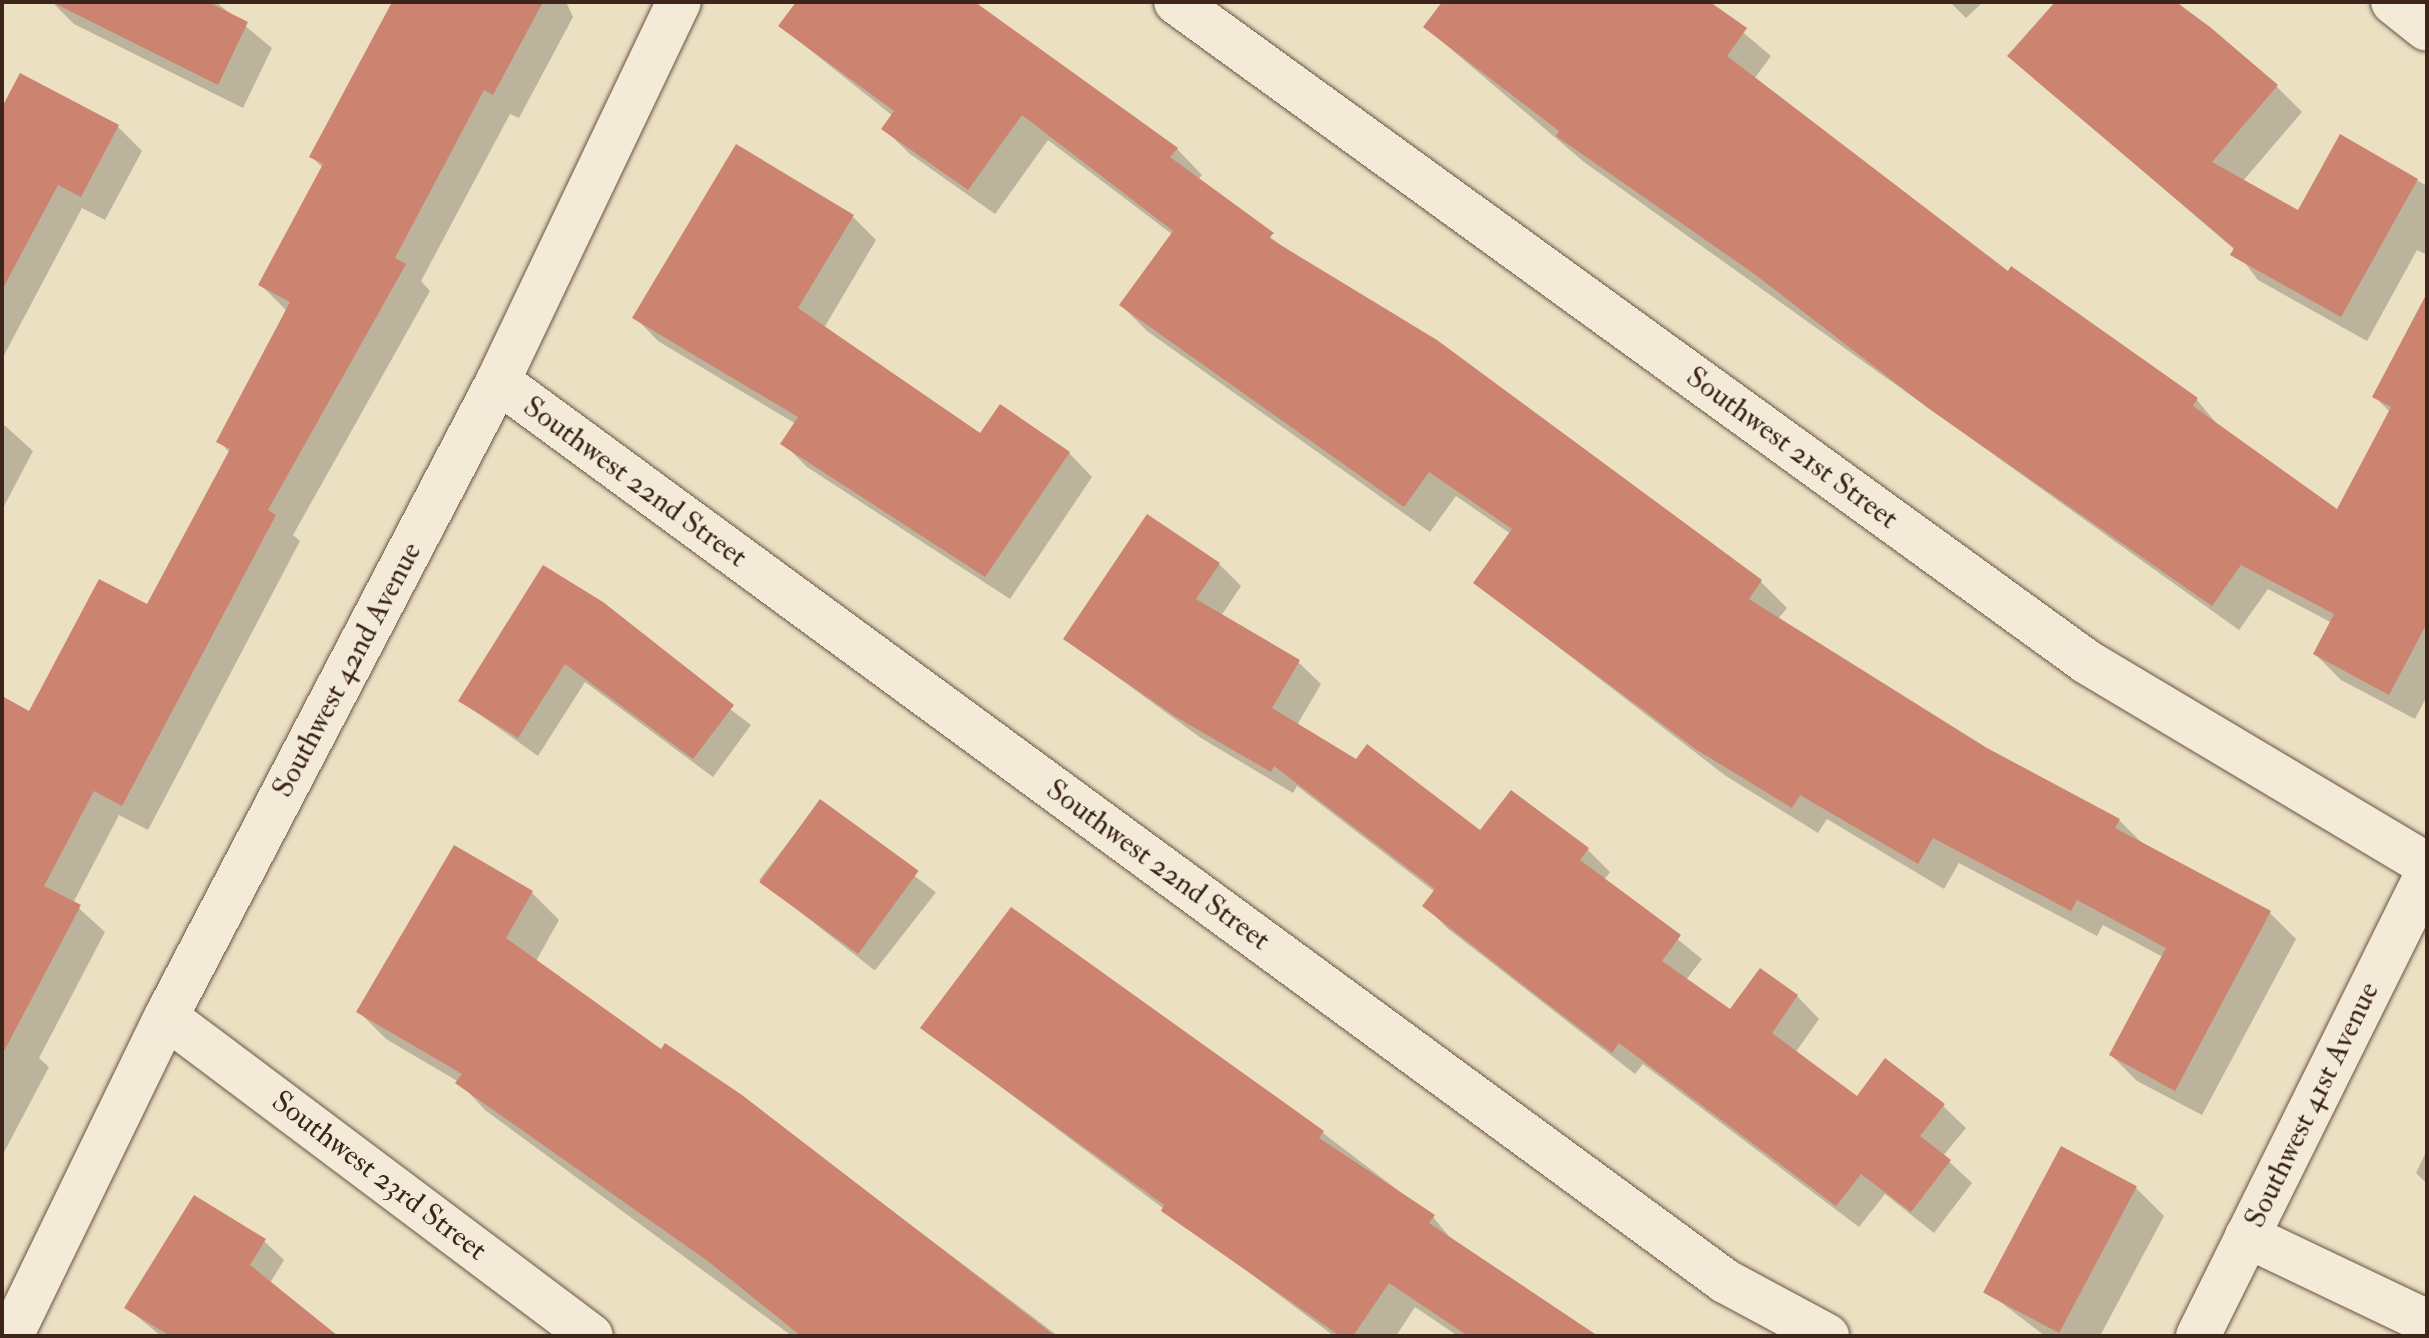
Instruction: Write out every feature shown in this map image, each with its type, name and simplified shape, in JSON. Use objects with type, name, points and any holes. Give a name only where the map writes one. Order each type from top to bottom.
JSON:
[{"type":"street","name":"Southwest 42nd Avenue","points":[[11,1336],[166,1017],[498,381],[679,2]]},
{"type":"street","name":"Southwest 21st Street","points":[[1176,2],[2087,662],[2427,865]]},
{"type":"street","points":[[2393,2],[2427,29]]},
{"type":"street","name":"Southwest 22nd Street","points":[[498,381],[1725,1281],[1827,1336]]},
{"type":"street","name":"Southwest 41st Avenue","points":[[2198,1336],[2427,874]]},
{"type":"street","name":"Southwest 23rd Street","points":[[166,1017],[591,1336]]},
{"type":"street","points":[[2247,1236],[2427,1322]]},
{"type":"building","points":[[52,2],[208,2],[248,22],[218,85]]},
{"type":"building","points":[[392,2],[543,2],[493,95],[484,90],[395,258],[406,264],[268,510],[276,515],[122,806],[94,791],[44,886],[81,905],[2,1055],[2,696],[29,711],[99,579],[147,604],[230,449],[216,442],[290,302],[258,285],[323,164],[309,157]]},
{"type":"building","points":[[796,2],[975,2],[1178,148],[1170,157],[1274,233],[1269,238],[1437,340],[1762,580],[1749,599],[1987,748],[2120,819],[2115,828],[2271,911],[2175,1091],[2109,1055],[2166,948],[2077,900],[2071,911],[1933,838],[1918,864],[1800,795],[1792,808],[1697,750],[1473,583],[1512,529],[1429,472],[1404,507],[1119,305],[1173,231],[1022,115],[968,190],[881,129],[894,111],[778,26]]},
{"type":"building","points":[[1442,2],[1710,2],[1747,28],[1727,56],[2008,271],[2011,266],[2198,398],[2193,406],[2337,509],[2391,407],[2372,397],[2427,293],[2427,623],[2389,695],[2313,654],[2334,614],[2241,565],[2212,606],[1928,408],[1753,273],[1556,136],[1559,131],[1423,27]]},
{"type":"building","points":[[2055,2],[2176,2],[2278,85],[2212,162],[2298,210],[2340,134],[2418,179],[2341,317],[2230,255],[2234,248],[2007,56]]},
{"type":"building","points":[[20,73],[119,125],[81,197],[58,185],[2,290],[2,107]]},
{"type":"building","points":[[736,144],[854,215],[798,308],[980,433],[1000,404],[1070,452],[985,577],[780,444],[798,417],[632,318]]},
{"type":"building","points":[[1147,514],[1220,563],[1196,599],[1300,660],[1272,708],[1356,759],[1367,744],[1480,830],[1511,790],[1589,848],[1580,860],[1681,935],[1662,961],[1730,1009],[1760,968],[1798,995],[1772,1033],[1857,1096],[1885,1058],[1945,1104],[1920,1136],[1951,1160],[1911,1212],[1861,1174],[1836,1206],[1619,1043],[1612,1053],[1422,906],[1435,889],[1274,766],[1271,772],[1176,717],[1063,639]]},
{"type":"building","points":[[543,565],[603,602],[734,705],[693,759],[565,664],[518,738],[458,701]]},
{"type":"building","points":[[820,799],[919,871],[858,954],[759,882]]},
{"type":"building","points":[[454,845],[533,891],[506,938],[661,1049],[665,1043],[742,1095],[1055,1336],[801,1336],[709,1262],[455,1083],[462,1074],[356,1012]]},
{"type":"building","points":[[1011,907],[1324,1131],[1319,1138],[1435,1215],[1429,1223],[1598,1336],[1468,1336],[1389,1283],[1353,1336],[1340,1336],[1161,1211],[1164,1205],[920,1028]]},
{"type":"building","points":[[2061,1146],[2137,1186],[2059,1333],[1983,1293]]},
{"type":"building","points":[[194,1195],[266,1239],[250,1265],[338,1336],[170,1336],[124,1308]]}]
